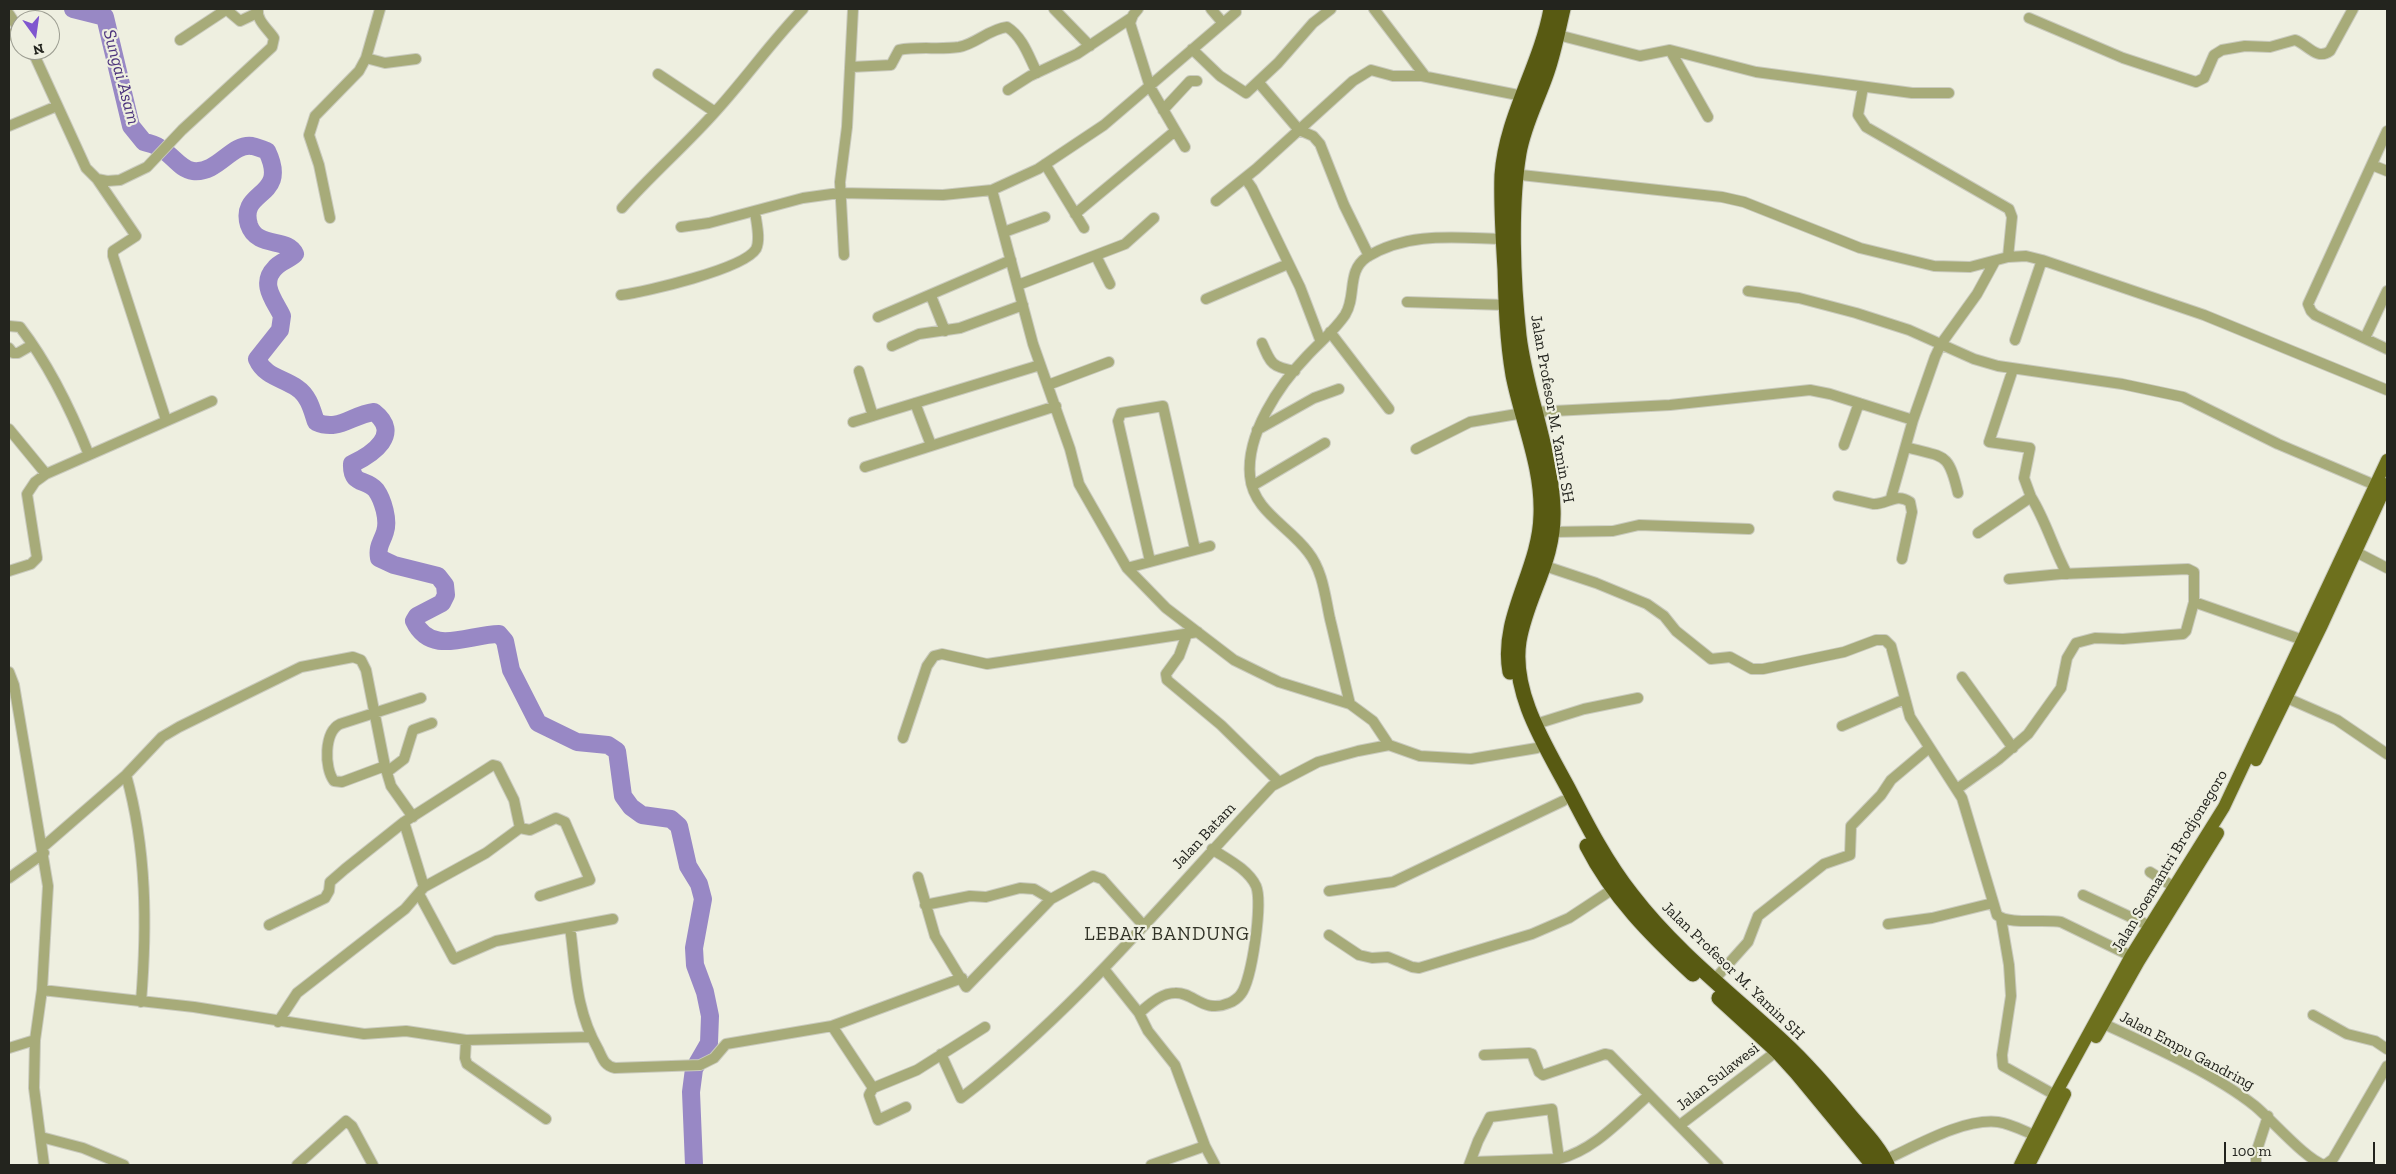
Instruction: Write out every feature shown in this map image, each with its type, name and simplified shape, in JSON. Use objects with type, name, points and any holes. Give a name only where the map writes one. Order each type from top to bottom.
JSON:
[{"type":"highway","name":"Jalan Profesor M. Yamin SH","points":[[1551,9],[1547,32],[1511,132],[1510,174],[1503,239],[1506,305],[1514,376],[1528,412],[1552,488],[1552,532],[1545,566],[1524,622],[1518,658],[1520,679],[1536,724],[1598,846],[1650,934],[1776,1051],[1882,1164]]},
{"type":"highway","name":"Jalan Profesor M. Yamin SH","points":[[1562,9],[1558,35],[1547,73],[1525,128],[1510,174],[1515,203],[1519,337],[1540,490],[1541,533],[1514,618],[1508,650],[1513,689],[1537,748],[1563,801],[1589,851],[1613,889],[1659,926],[1714,980],[1785,1043],[1818,1078],[1882,1164]]},
{"type":"main road","name":"Jalan Soemantri Brodjonegoro","points":[[2317,622],[2356,552],[2381,484],[2387,460]]},
{"type":"main road","name":"Jalan Soemantri Brodjonegoro","points":[[2020,1165],[2055,1095],[2100,1021],[2135,958],[2150,926],[2224,807],[2308,642],[2381,484]]},
{"type":"main road","points":[[2135,958],[2221,827],[2287,698],[2308,642]]},
{"type":"main road","name":"Jalan Soemantri Brodjonegoro","points":[[2029,1165],[2100,1021]]},
{"type":"street","points":[[330,218],[319,165],[309,135],[315,116],[354,77],[366,58],[380,9]]},
{"type":"street","points":[[622,208],[648,179],[715,112],[803,9]]},
{"type":"street","points":[[844,255],[840,193],[847,128],[853,9]]},
{"type":"street","points":[[1054,9],[1090,46]]},
{"type":"street","points":[[1008,90],[1090,46],[1131,18],[1138,9]]},
{"type":"street","points":[[1212,9],[1223,23]]},
{"type":"street","points":[[1192,49],[1220,76],[1243,92],[1250,92],[1311,25],[1331,9]]},
{"type":"street","points":[[1374,9],[1425,76]]},
{"type":"street","points":[[2029,18],[2122,58],[2196,82],[2204,78],[2214,55],[2227,48],[2270,47],[2295,40],[2318,54],[2325,54],[2330,51],[2353,9]]},
{"type":"street","points":[[96,179],[107,181],[127,178],[147,168],[169,142],[272,47],[274,38],[263,25],[257,11],[240,20],[236,20],[227,10],[180,40]]},
{"type":"street","points":[[681,227],[709,223],[804,198],[840,193],[943,195],[992,190],[1045,164],[1104,124],[1150,87],[1236,12]]},
{"type":"street","points":[[1131,18],[1131,30],[1150,87],[1185,148]]},
{"type":"street","points":[[851,67],[888,66],[894,63],[899,50],[920,46],[959,47],[1007,27],[1022,42],[1037,73]]},
{"type":"street","points":[[1558,35],[1640,56],[1670,50],[1756,72],[1912,93],[1949,93]]},
{"type":"street","points":[[1670,50],[1708,117]]},
{"type":"street","points":[[366,58],[385,63],[416,59]]},
{"type":"street","points":[[36,60],[86,168],[96,179],[136,236],[113,251],[113,256],[166,420]]},
{"type":"street","points":[[1216,201],[1250,174],[1366,71],[1373,69],[1393,76],[1425,76],[1523,96]]},
{"type":"street","points":[[658,74],[715,112]]},
{"type":"street","points":[[1163,110],[1190,81],[1197,81]]},
{"type":"street","points":[[1259,83],[1299,130],[1313,136],[1320,144],[1344,205],[1369,256]]},
{"type":"street","points":[[1863,86],[1858,115],[1866,127],[2009,209],[2012,217],[2008,257]]},
{"type":"street","points":[[9,126],[57,106]]},
{"type":"street","points":[[1075,214],[1175,131]]},
{"type":"street","points":[[2387,131],[2308,304],[2310,312],[2315,315],[2387,349]]},
{"type":"street","points":[[1045,164],[1084,228]]},
{"type":"street","points":[[2372,165],[2387,172]]},
{"type":"street","points":[[1250,174],[1252,188],[1288,264],[1326,337],[1389,409]]},
{"type":"street","points":[[1510,174],[1722,197],[1744,202],[1860,248],[1934,266],[1970,267],[2008,257],[2026,256],[2204,316],[2387,390]]},
{"type":"street","points":[[992,190],[1033,344],[1056,406],[1079,484],[1127,568],[1166,608],[1234,660],[1279,682],[1350,704],[1374,721],[1389,745],[1420,756],[1471,759],[1537,748]]},
{"type":"street","points":[[621,295],[646,291],[735,264],[754,252],[758,243],[755,211]]},
{"type":"street","points":[[1004,232],[1045,217]]},
{"type":"street","points":[[1018,285],[1125,244],[1154,218]]},
{"type":"street","points":[[1350,704],[1319,568],[1298,540],[1264,509],[1252,486],[1250,471],[1257,430],[1272,403],[1295,371],[1347,312],[1355,270],[1369,256],[1395,244],[1416,239],[1503,239]]},
{"type":"street","points":[[1096,256],[1110,284]]},
{"type":"street","points":[[878,318],[1011,260]]},
{"type":"street","points":[[2015,340],[2042,260]]},
{"type":"street","points":[[1891,498],[1912,420],[1941,344],[1977,294],[1995,261]]},
{"type":"street","points":[[1206,299],[1288,264]]},
{"type":"street","points":[[1748,291],[1799,298],[1856,314],[1908,330],[1974,359],[2013,369],[2122,384],[2183,396],[2278,444],[2381,484]]},
{"type":"street","points":[[2365,338],[2387,291]]},
{"type":"street","points":[[931,296],[945,331]]},
{"type":"street","points":[[1406,302],[1506,305]]},
{"type":"street","points":[[892,346],[919,334],[960,328],[1023,305]]},
{"type":"street","points":[[9,326],[20,327],[32,345],[68,404],[90,455]]},
{"type":"street","points":[[1262,343],[1271,362],[1275,366],[1295,371]]},
{"type":"street","points":[[9,348],[13,353],[18,353],[32,345]]},
{"type":"street","points":[[1048,385],[1109,362]]},
{"type":"street","points":[[853,422],[1040,365]]},
{"type":"street","points":[[2013,369],[1989,442],[2030,448],[2024,478],[2031,497],[2042,514],[2052,547],[2067,574]]},
{"type":"street","points":[[859,371],[873,416]]},
{"type":"street","points":[[1257,430],[1314,398],[1339,389]]},
{"type":"street","points":[[1416,449],[1470,422],[1528,412],[1670,406],[1810,390],[1912,420]]},
{"type":"street","points":[[9,571],[31,564],[37,558],[27,494],[35,482],[46,474],[212,401]]},
{"type":"street","points":[[1844,445],[1859,403]]},
{"type":"street","points":[[915,404],[931,445]]},
{"type":"street","points":[[866,467],[1056,406]]},
{"type":"street","points":[[1150,561],[1118,420],[1121,413],[1163,406],[1195,550]]},
{"type":"street","points":[[9,429],[46,474]]},
{"type":"street","points":[[1252,486],[1324,443]]},
{"type":"street","points":[[1906,447],[1946,459],[1952,469],[1958,492]]},
{"type":"street","points":[[1838,496],[1876,504],[1891,498],[1908,500],[1912,507],[1902,559]]},
{"type":"street","points":[[1978,533],[2031,497]]},
{"type":"street","points":[[1552,532],[1613,531],[1639,525],[1749,529]]},
{"type":"street","points":[[1127,568],[1210,546]]},
{"type":"street","points":[[2356,552],[2387,568]]},
{"type":"street","points":[[1545,566],[1596,582],[1647,604],[1664,616],[1676,631],[1711,659],[1730,657],[1752,669],[1763,669],[1835,654],[1876,640],[1886,640],[1891,646],[1910,717],[1958,789],[1993,903],[1997,914],[2001,918],[2011,987],[2002,1055],[2003,1066],[2055,1095]]},
{"type":"street","points":[[1958,789],[2013,748],[2028,734],[2061,688],[2067,658],[2076,643],[2095,638],[2123,639],[2183,634],[2186,632],[2194,602],[2194,572],[2191,569],[2067,574],[2009,579]]},
{"type":"street","points":[[2194,602],[2308,642]]},
{"type":"street","points":[[902,738],[927,666],[934,656],[942,654],[987,664],[1198,632]]},
{"type":"street","points":[[1186,634],[1179,656],[1166,674],[1167,680],[1220,725],[1278,781]]},
{"type":"street","points":[[9,878],[126,776],[150,748],[170,732],[198,716],[301,667],[353,658],[361,660],[366,670],[386,769],[391,786],[408,820],[422,890],[454,959],[496,941],[612,919]]},
{"type":"street","points":[[9,672],[14,685],[48,886],[42,990],[35,1040],[34,1088],[44,1165]]},
{"type":"street","points":[[1962,677],[2013,748]]},
{"type":"street","points":[[421,698],[336,726],[329,739],[327,757],[331,778],[338,782],[386,769],[404,760],[413,730],[432,723]]},
{"type":"street","points":[[1536,724],[1584,709],[1638,698]]},
{"type":"street","points":[[2287,698],[2337,720],[2387,754]]},
{"type":"street","points":[[1842,726],[1904,699]]},
{"type":"street","name":"Jalan Batam","points":[[941,1054],[961,1098],[1010,1059],[1104,969],[1212,849],[1278,781],[1318,762],[1389,745]]},
{"type":"street","points":[[1714,980],[1748,942],[1758,916],[1824,864],[1851,853],[1850,826],[1881,795],[1890,780],[1929,748]]},
{"type":"street","points":[[269,925],[325,898],[332,880],[408,820],[495,764],[505,779],[514,800],[520,828]]},
{"type":"street","points":[[126,776],[138,821],[145,915],[141,1002]]},
{"type":"street","points":[[1329,891],[1393,882],[1563,801]]},
{"type":"street","points":[[278,1022],[297,993],[405,909],[422,890],[486,853],[520,828],[530,830],[560,818],[565,822],[590,880],[540,896]]},
{"type":"street","points":[[1139,1013],[1156,1000],[1170,993],[1180,993],[1207,1006],[1229,1003],[1242,994],[1246,983],[1258,922],[1259,896],[1250,877],[1212,849]]},
{"type":"street","points":[[2150,872],[2174,887]]},
{"type":"street","points":[[918,877],[935,936],[966,987],[1051,899],[1097,876],[1102,879],[1143,925]]},
{"type":"street","points":[[925,905],[970,896],[986,897],[1020,888],[1034,890],[1051,899]]},
{"type":"street","points":[[1329,936],[1359,955],[1372,958],[1388,957],[1412,967],[1420,968],[1532,934],[1569,918],[1613,889]]},
{"type":"street","points":[[2083,895],[2150,926]]},
{"type":"street","points":[[1888,924],[1932,918],[1993,903]]},
{"type":"street","points":[[2001,918],[2061,922],[2135,958]]},
{"type":"street","points":[[570,927],[577,987],[591,1037],[605,1063],[611,1067],[700,1065],[714,1058],[726,1044],[832,1026],[962,978]]},
{"type":"street","points":[[1104,969],[1139,1013],[1148,1031],[1175,1065],[1205,1146],[1215,1165]]},
{"type":"street","points":[[42,990],[194,1007],[278,1022],[364,1034],[406,1031],[466,1040],[591,1037]]},
{"type":"street","points":[[2313,1015],[2347,1034],[2375,1041],[2387,1050]]},
{"type":"street","name":"Jalan Empu Gandring","points":[[2100,1021],[2152,1046],[2223,1085],[2268,1116],[2314,1161],[2325,1165],[2333,1159],[2387,1066]]},
{"type":"street","points":[[832,1026],[873,1088]]},
{"type":"street","points":[[906,1107],[878,1120],[869,1095],[873,1088],[917,1070],[985,1027]]},
{"type":"street","points":[[9,1048],[35,1040]]},
{"type":"street","points":[[466,1040],[465,1058],[468,1064],[546,1119]]},
{"type":"street","name":"Jalan Sulawesi","points":[[1484,1054],[1529,1053],[1539,1072],[1543,1074],[1606,1054],[1680,1125],[1776,1051]]},
{"type":"street","points":[[1559,1159],[1552,1109],[1490,1117],[1478,1141],[1470,1164],[1559,1159],[1582,1151],[1594,1143],[1649,1095]]},
{"type":"street","points":[[2256,1165],[2256,1153],[2268,1116]]},
{"type":"street","points":[[297,1165],[346,1122],[352,1126],[373,1165]]},
{"type":"street","points":[[1882,1164],[1954,1130],[1984,1122],[2011,1125],[2034,1136]]},
{"type":"street","points":[[1680,1125],[1718,1165]]},
{"type":"street","points":[[40,1136],[83,1148],[124,1165]]},
{"type":"street","points":[[1151,1165],[1205,1146]]},
{"type":"waterway","name":"Sungai Asam","points":[[73,9],[105,17],[131,126],[144,142],[160,148],[182,166],[193,171],[202,171],[210,168],[244,146],[252,146],[267,151],[272,166],[272,178],[269,186],[250,205],[248,213],[249,225],[259,237],[286,246],[295,254],[277,266],[270,274],[268,286],[282,316],[280,330],[257,359],[260,365],[269,373],[301,391],[310,404],[316,422],[324,425],[338,424],[374,412],[382,420],[385,435],[381,442],[376,449],[352,464],[352,471],[357,479],[376,490],[383,505],[386,527],[379,547],[379,558],[394,565],[438,576],[445,585],[446,595],[442,603],[417,616],[414,621],[421,632],[430,638],[440,641],[499,634],[505,641],[511,670],[538,723],[577,742],[608,745],[617,751],[623,796],[631,807],[642,815],[671,819],[679,826],[688,866],[699,884],[703,899],[694,948],[695,965],[705,992],[710,1016],[709,1043],[694,1069],[691,1092],[694,1165]]},
{"type":"district","name":"LEBAK BANDUNG","points":[[1167,935]]}]
